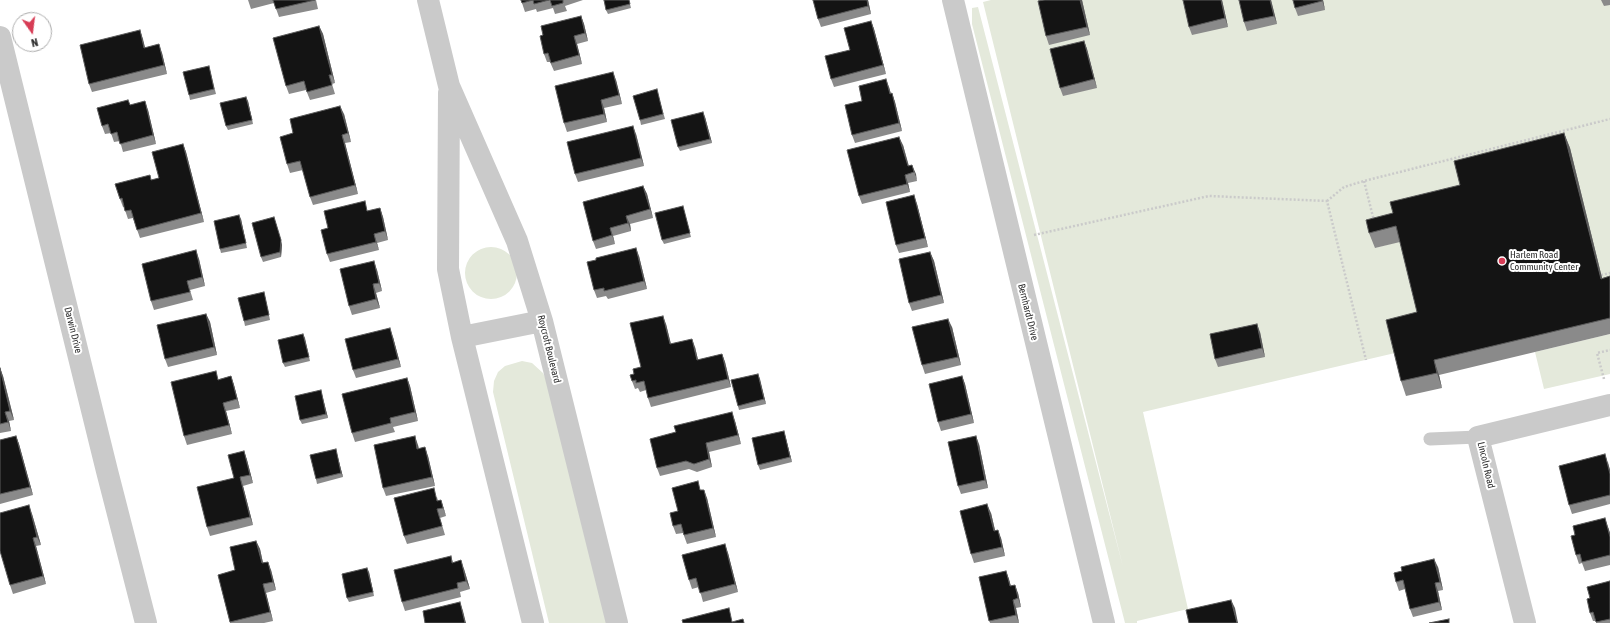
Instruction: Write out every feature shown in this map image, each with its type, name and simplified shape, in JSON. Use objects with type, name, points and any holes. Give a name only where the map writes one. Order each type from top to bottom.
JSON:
[{"type":"street","name":"Roycroft Boulevard","points":[[428,0],[449,86],[517,240],[542,321],[617,623]]},
{"type":"street","name":"Bernhardt Drive","points":[[952,0],[1104,623]]},
{"type":"street","name":"Darwin Drive","points":[[0,37],[146,623]]},
{"type":"street","name":"Roycroft Boulevard","points":[[449,86],[448,268],[462,337],[533,623]]},
{"type":"street","points":[[462,337],[542,321]]},
{"type":"street","name":"Lincoln Road","points":[[1525,623],[1478,437],[1610,405]]},
{"type":"lane","points":[[1430,439],[1478,437]]},
{"type":"path","points":[[1036,235],[1209,196],[1328,201],[1344,186],[1610,119]]},
{"type":"path","points":[[1535,138],[1536,144]]},
{"type":"path","points":[[1364,181],[1374,222]]},
{"type":"path","points":[[1328,201],[1366,360]]},
{"type":"path","points":[[1601,274],[1610,273]]},
{"type":"path","points":[[1604,379],[1597,352],[1610,350]]},
{"type":"shaded area","points":[[991,0],[1610,0],[1610,293],[1465,200],[1375,248],[1401,241],[1423,327],[1395,353],[1143,412],[1188,609],[1137,621],[1137,623],[1125,623],[972,24],[972,8],[978,7],[1123,567],[983,2]]},
{"type":"shaded area","points":[[491,247],[505,251],[513,259],[517,273],[513,287],[505,295],[491,299],[477,295],[469,287],[465,273],[469,259],[477,251]]},
{"type":"shaded area","points":[[1610,334],[1610,374],[1544,389],[1535,352]]},
{"type":"shaded area","points":[[522,361],[532,363],[543,373],[549,385],[607,623],[549,623],[493,392],[494,381],[498,372],[505,366]]},
{"type":"building","points":[[273,0],[315,0],[276,9]]},
{"type":"building","points":[[521,0],[533,0],[522,3]]},
{"type":"building","points":[[533,0],[549,0],[534,4]]},
{"type":"building","points":[[550,0],[563,0],[563,3],[552,6]]},
{"type":"building","points":[[604,0],[629,0],[630,4],[606,10]]},
{"type":"building","points":[[813,0],[867,0],[868,6],[818,19]]},
{"type":"building","points":[[1080,0],[1087,27],[1046,36],[1038,1]]},
{"type":"building","points":[[1183,0],[1221,0],[1225,18],[1189,27]]},
{"type":"building","points":[[1239,0],[1270,0],[1274,16],[1244,22]]},
{"type":"building","points":[[1293,0],[1322,0],[1322,1],[1295,8]]},
{"type":"building","points":[[581,16],[585,33],[574,36],[579,55],[551,63],[548,53],[544,54],[540,36],[543,35],[541,26]]},
{"type":"building","points":[[871,21],[883,65],[831,79],[825,56],[850,50],[844,28]]},
{"type":"building","points":[[319,26],[332,75],[329,75],[332,85],[307,92],[304,81],[286,86],[273,38]]},
{"type":"building","points":[[140,30],[144,48],[159,44],[164,65],[89,84],[80,45]]},
{"type":"building","points":[[1084,41],[1094,79],[1060,88],[1050,49]]},
{"type":"building","points":[[209,66],[214,89],[189,95],[183,72]]},
{"type":"building","points":[[613,72],[619,95],[601,100],[604,114],[564,123],[555,86]]},
{"type":"building","points":[[886,79],[890,94],[892,93],[899,123],[852,135],[845,105],[862,101],[859,86]]},
{"type":"building","points":[[657,89],[663,114],[640,120],[633,96]]},
{"type":"building","points":[[246,97],[252,120],[226,126],[220,103]]},
{"type":"building","points":[[128,100],[130,105],[145,101],[153,135],[120,144],[117,132],[111,134],[108,124],[102,126],[97,108]]},
{"type":"building","points":[[340,106],[348,133],[342,135],[355,185],[310,197],[300,161],[287,164],[280,137],[293,133],[290,119]]},
{"type":"building","points":[[703,112],[710,139],[678,147],[671,120]]},
{"type":"building","points":[[633,126],[641,158],[575,174],[567,142]]},
{"type":"building","name":"Harlem Road Community Center","points":[[1564,133],[1601,279],[1610,276],[1610,318],[1434,360],[1437,373],[1401,381],[1386,320],[1417,312],[1396,226],[1369,233],[1366,220],[1393,213],[1390,202],[1460,185],[1454,161]]},
{"type":"building","points":[[899,137],[908,166],[912,165],[914,172],[905,175],[907,184],[859,196],[847,150]]},
{"type":"building","points":[[183,144],[201,213],[137,230],[131,210],[125,211],[122,198],[120,199],[115,184],[150,175],[151,180],[159,178],[152,152]]},
{"type":"building","points":[[643,186],[650,209],[626,216],[628,223],[610,228],[612,235],[593,241],[583,202]]},
{"type":"building","points":[[914,195],[925,238],[896,245],[886,202]]},
{"type":"building","points":[[365,201],[367,211],[380,208],[385,231],[374,234],[376,242],[327,254],[321,230],[328,228],[324,211]]},
{"type":"building","points":[[683,206],[690,233],[662,240],[655,213]]},
{"type":"building","points":[[239,215],[246,243],[220,249],[214,221]]},
{"type":"building","points":[[274,217],[281,240],[280,252],[261,257],[252,223]]},
{"type":"building","points":[[636,248],[644,281],[604,291],[604,288],[594,290],[587,262],[596,260],[596,258]]},
{"type":"building","points":[[196,250],[202,277],[187,281],[190,292],[151,301],[142,264]]},
{"type":"building","points":[[930,252],[941,295],[909,303],[899,259]]},
{"type":"building","points":[[374,261],[379,283],[373,284],[376,299],[349,306],[340,269]]},
{"type":"building","points":[[264,292],[269,315],[244,321],[238,298]]},
{"type":"building","points":[[206,314],[214,347],[165,359],[157,325]]},
{"type":"building","points":[[663,316],[670,344],[692,339],[697,360],[722,354],[728,379],[648,398],[644,381],[636,383],[636,380],[632,381],[630,375],[634,374],[633,369],[641,367],[630,323]]},
{"type":"building","points":[[948,319],[958,357],[922,365],[912,327]]},
{"type":"building","points":[[1257,324],[1262,348],[1215,359],[1210,334]]},
{"type":"building","points":[[390,328],[398,359],[353,370],[345,339]]},
{"type":"building","points":[[303,334],[309,357],[283,363],[278,340]]},
{"type":"building","points":[[0,368],[10,411],[5,412],[8,422],[0,424]]},
{"type":"building","points":[[216,371],[218,380],[231,376],[237,399],[223,403],[229,425],[184,436],[171,382]]},
{"type":"building","points":[[758,374],[764,399],[738,406],[731,380]]},
{"type":"building","points":[[962,376],[971,414],[938,422],[929,384]]},
{"type":"building","points":[[407,378],[415,412],[390,418],[391,423],[352,433],[342,394]]},
{"type":"building","points":[[321,390],[326,414],[300,420],[295,396]]},
{"type":"building","points":[[732,412],[738,435],[706,443],[709,459],[694,464],[686,461],[657,468],[650,439],[676,432],[674,426]]},
{"type":"building","points":[[784,431],[790,457],[758,465],[752,438]]},
{"type":"building","points":[[16,436],[30,487],[0,494],[0,440]]},
{"type":"building","points":[[415,436],[417,449],[425,447],[432,477],[383,488],[374,445]]},
{"type":"building","points":[[976,436],[985,480],[958,486],[948,442]]},
{"type":"building","points":[[336,449],[341,473],[316,479],[310,455]]},
{"type":"building","points":[[244,451],[250,475],[240,477],[250,517],[207,527],[197,487],[234,478],[228,455]]},
{"type":"building","points":[[1605,454],[1610,474],[1610,495],[1569,505],[1559,466]]},
{"type":"building","points":[[698,481],[700,490],[704,490],[713,528],[684,535],[681,524],[673,526],[670,513],[678,511],[672,488]]},
{"type":"building","points":[[434,488],[437,501],[441,500],[443,508],[437,509],[442,526],[404,536],[394,498]]},
{"type":"building","points":[[987,504],[994,531],[998,530],[1002,547],[971,554],[960,511]]},
{"type":"building","points":[[29,505],[37,537],[33,538],[43,576],[10,585],[0,551],[0,513]]},
{"type":"building","points":[[1605,518],[1610,537],[1610,555],[1582,562],[1580,554],[1576,555],[1571,536],[1575,535],[1573,526]]},
{"type":"building","points":[[256,541],[262,563],[268,562],[273,582],[263,584],[270,612],[230,622],[218,575],[235,570],[230,547]]},
{"type":"building","points":[[725,544],[735,584],[700,593],[696,578],[689,580],[682,555]]},
{"type":"building","points":[[451,556],[452,563],[461,560],[466,581],[457,583],[458,588],[402,602],[394,570]]},
{"type":"building","points":[[1434,559],[1440,582],[1435,583],[1439,602],[1410,609],[1403,580],[1396,582],[1394,573],[1402,571],[1401,567]]},
{"type":"building","points":[[367,568],[373,592],[347,598],[342,574]]},
{"type":"building","points":[[1006,571],[1010,586],[1015,585],[1018,598],[1013,600],[1016,615],[989,621],[979,577]]},
{"type":"building","points":[[1610,581],[1610,619],[1596,622],[1593,612],[1590,613],[1587,599],[1590,598],[1587,587]]},
{"type":"building","points":[[1231,600],[1237,623],[1189,623],[1186,610]]},
{"type":"building","points":[[460,602],[465,623],[425,623],[423,611]]},
{"type":"building","points":[[729,608],[732,622],[743,619],[744,623],[683,623],[682,620]]},
{"type":"building","points":[[1449,619],[1449,623],[1429,623]]},
{"type":"place","name":"Harlem Road Community Center","points":[[1502,261]]}]
